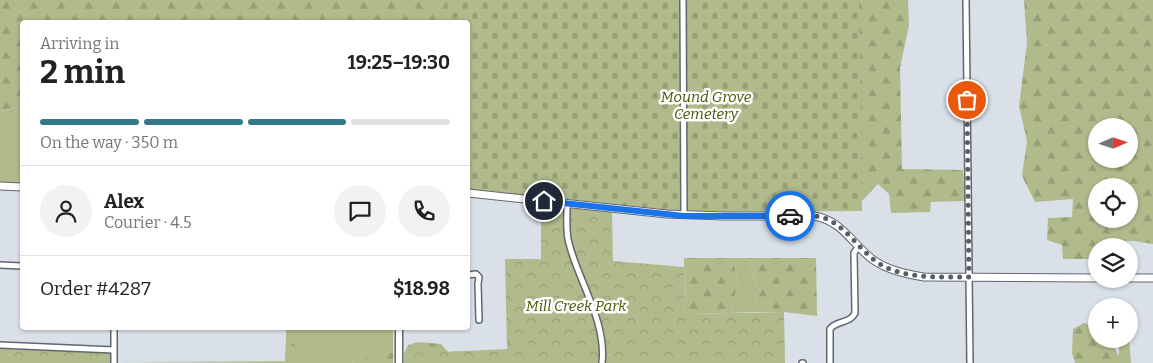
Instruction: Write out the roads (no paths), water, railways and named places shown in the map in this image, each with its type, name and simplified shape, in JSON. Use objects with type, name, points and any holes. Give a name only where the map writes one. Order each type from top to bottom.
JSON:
[{"type":"main road","points":[[0,186],[20,187]]},
{"type":"main road","points":[[470,193],[684,216],[814,216],[823,218],[838,226],[873,260],[898,272],[924,277],[1088,278]]},
{"type":"main road","points":[[1138,278],[1153,278]]},
{"type":"street","points":[[683,0],[684,216]]},
{"type":"street","points":[[966,0],[970,363]]},
{"type":"street","points":[[567,204],[568,238],[592,305],[601,342],[602,363]]},
{"type":"street","points":[[830,363],[830,329],[836,323],[851,319],[855,313],[854,253],[858,246]]},
{"type":"street","points":[[0,265],[20,266]]},
{"type":"street","points":[[470,275],[478,274],[479,320]]},
{"type":"street","points":[[114,330],[114,363]]},
{"type":"street","points":[[399,330],[399,363]]},
{"type":"street","points":[[0,345],[114,350]]},
{"type":"park label","name":"Mound Grove Cemetery","points":[[706,106]]},
{"type":"park label","name":"Mill Creek Park","points":[[576,306]]}]
